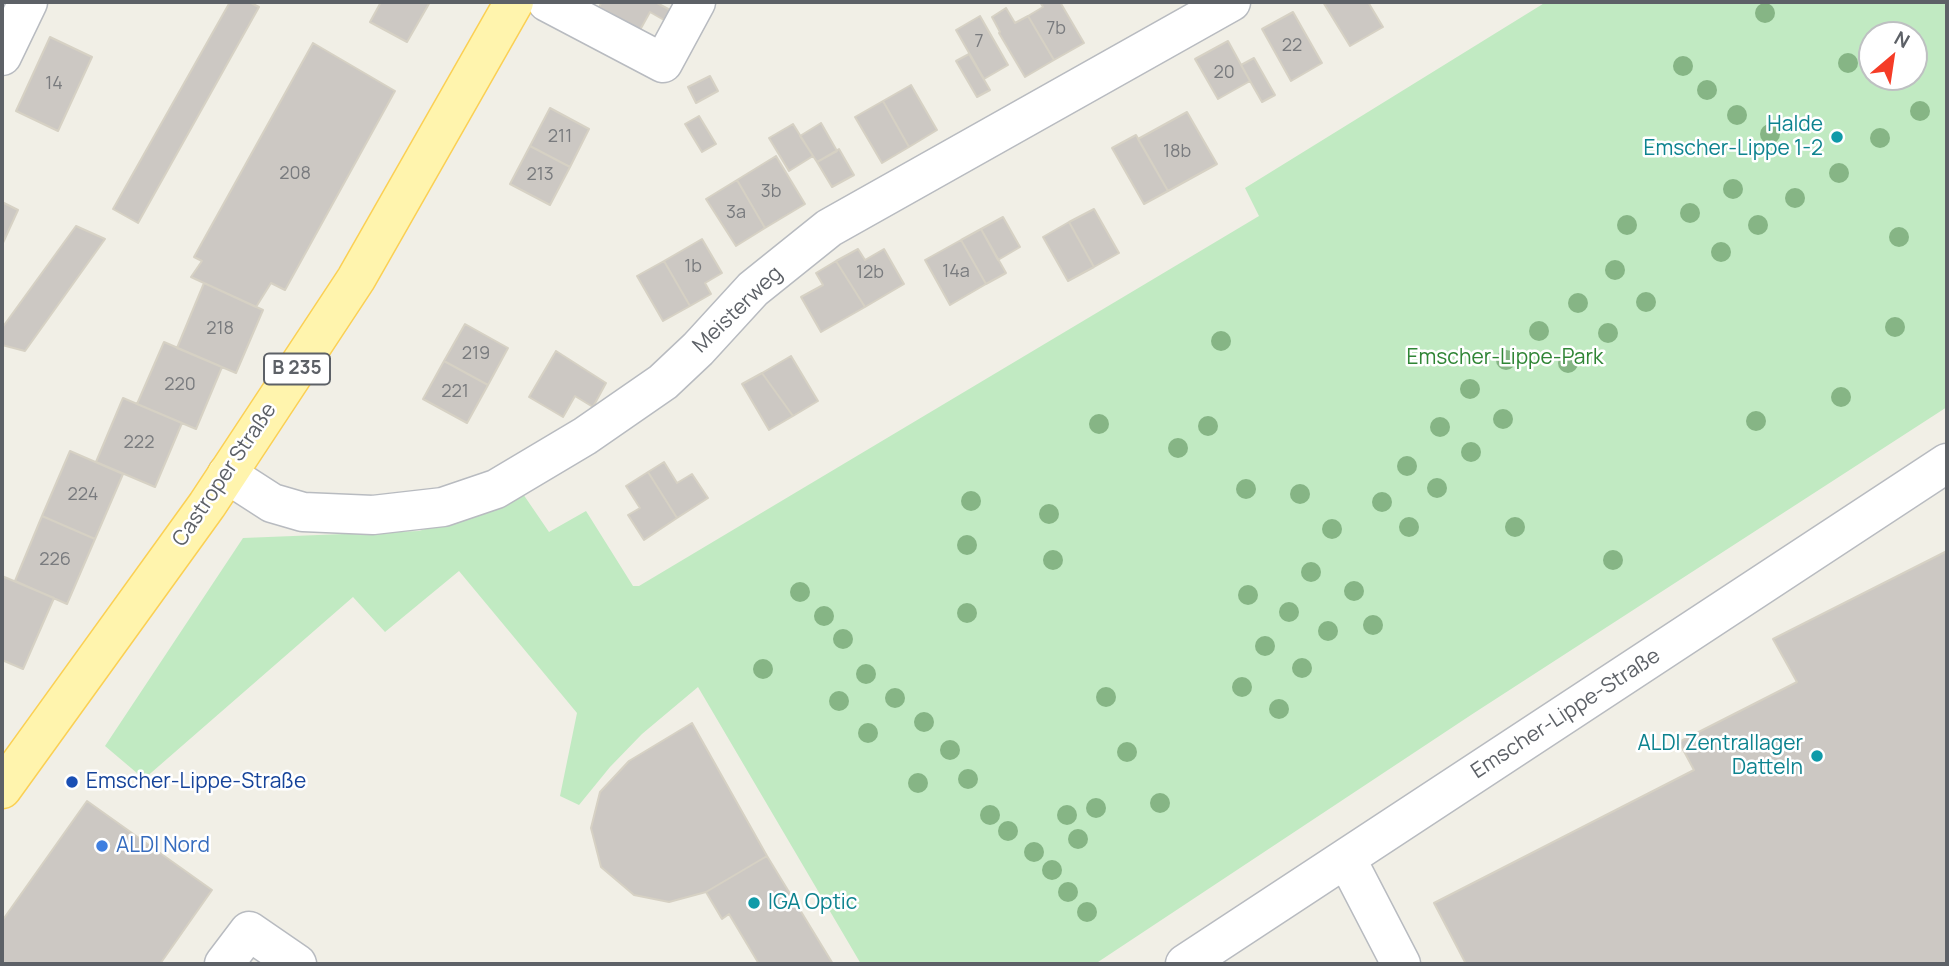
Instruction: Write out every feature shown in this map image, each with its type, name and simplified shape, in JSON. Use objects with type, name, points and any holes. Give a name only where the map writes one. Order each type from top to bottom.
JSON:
[{"type":"main road","name":"Castroper Straße","points":[[2,789],[227,474],[356,279],[513,2]]},
{"type":"street","points":[[2,56],[28,2]]},
{"type":"street","points":[[547,2],[663,63],[696,2]]},
{"type":"street","name":"Meisterweg","points":[[227,474],[272,503],[303,512],[373,515],[443,507],[496,489],[584,436],[663,382],[754,289],[830,228],[1231,2]]},
{"type":"street","name":"Emscher-Lippe-Straße","points":[[1185,964],[1947,463]]},
{"type":"street","points":[[1346,858],[1401,964]]},
{"type":"street","points":[[224,964],[249,931],[297,964]]},
{"type":"green space","name":"Emscher-Lippe-Park","points":[[1546,2],[1947,2],[1947,407],[1474,713],[1095,964],[861,964],[698,687],[642,734],[579,805],[560,796],[577,713],[459,571],[385,632],[353,597],[144,779],[105,746],[243,538],[419,531],[486,509],[521,491],[549,532],[586,511],[633,586],[639,586],[1259,216],[1245,188]]},
{"type":"building","points":[[230,2],[249,2],[259,7],[138,223],[113,209]]},
{"type":"building","points":[[381,2],[430,2],[407,42],[370,22]]},
{"type":"building","points":[[602,2],[655,2],[676,13],[671,24],[650,12],[640,30],[599,7]]},
{"type":"building","points":[[1040,2],[1060,2],[1084,43],[1054,60],[1028,16],[1043,7]]},
{"type":"building","points":[[1323,2],[1368,2],[1383,27],[1350,46]]},
{"type":"building","points":[[1006,8],[1015,23],[1028,16],[1054,60],[1025,77],[992,17]]},
{"type":"building","points":[[1293,12],[1322,63],[1291,81],[1262,29]]},
{"type":"building","points":[[980,16],[1008,65],[984,79],[956,30]]},
{"type":"building","points":[[50,37],[92,57],[58,131],[16,111]]},
{"type":"building","points":[[1228,41],[1250,81],[1218,99],[1195,59]]},
{"type":"building","points":[[313,43],[395,91],[285,290],[271,283],[256,307],[191,277],[202,261],[194,257]]},
{"type":"building","points":[[969,54],[990,90],[977,97],[956,61]]},
{"type":"building","points":[[1254,58],[1275,95],[1262,102],[1241,65]]},
{"type":"building","points":[[710,76],[718,91],[696,103],[688,87]]},
{"type":"building","points":[[911,85],[937,130],[909,147],[883,101]]},
{"type":"building","points":[[883,101],[909,147],[882,163],[855,117]]},
{"type":"building","points":[[550,108],[589,129],[570,167],[530,146]]},
{"type":"building","points":[[1187,112],[1217,164],[1168,191],[1138,139]]},
{"type":"building","points":[[699,116],[716,144],[702,152],[685,124]]},
{"type":"building","points":[[821,123],[837,151],[817,162],[800,136]]},
{"type":"building","points":[[793,124],[813,156],[789,171],[769,138]]},
{"type":"building","points":[[1136,135],[1168,191],[1144,204],[1112,148]]},
{"type":"building","points":[[530,146],[570,167],[550,205],[510,184]]},
{"type":"building","points":[[839,149],[854,175],[832,187],[817,162]]},
{"type":"building","points":[[776,156],[805,204],[765,228],[737,180]]},
{"type":"building","points":[[737,180],[765,228],[736,246],[706,199]]},
{"type":"building","points":[[2,202],[18,210],[2,245]]},
{"type":"building","points":[[1094,209],[1119,253],[1094,267],[1069,222]]},
{"type":"building","points":[[1003,217],[1020,247],[998,260],[981,229]]},
{"type":"building","points":[[1069,222],[1094,267],[1068,281],[1043,237]]},
{"type":"building","points":[[76,226],[105,239],[25,351],[2,345],[2,328]]},
{"type":"building","points":[[981,229],[1006,273],[986,284],[961,240]]},
{"type":"building","points":[[702,239],[722,273],[705,283],[711,294],[690,306],[664,261]]},
{"type":"building","points":[[961,240],[986,284],[950,305],[925,260]]},
{"type":"building","points":[[858,249],[865,260],[884,249],[904,284],[865,307],[836,261]]},
{"type":"building","points":[[664,261],[690,306],[663,321],[637,276]]},
{"type":"building","points":[[836,261],[865,307],[821,332],[801,297],[823,285],[816,273]]},
{"type":"building","points":[[204,283],[263,310],[236,373],[177,348]]},
{"type":"building","points":[[465,324],[508,348],[488,385],[444,361]]},
{"type":"building","points":[[164,342],[222,367],[196,429],[137,404]]},
{"type":"building","points":[[556,351],[606,383],[593,407],[575,396],[563,417],[529,397]]},
{"type":"building","points":[[791,356],[818,401],[793,416],[762,373]]},
{"type":"building","points":[[444,361],[488,385],[467,423],[423,399]]},
{"type":"building","points":[[762,373],[793,416],[769,430],[742,384]]},
{"type":"building","points":[[123,398],[182,423],[155,487],[96,462]]},
{"type":"building","points":[[70,451],[123,474],[95,539],[42,516]]},
{"type":"building","points":[[664,462],[677,483],[692,474],[708,498],[677,518],[648,472]]},
{"type":"building","points":[[648,472],[677,518],[644,540],[628,515],[640,508],[626,486]]},
{"type":"building","points":[[42,516],[95,539],[67,604],[15,581]]},
{"type":"building","name":"ALDI Zentrallager Datteln","points":[[1947,551],[1947,964],[1466,964],[1434,903],[1694,770],[1679,742],[1797,682],[1773,639]]},
{"type":"building","points":[[2,576],[54,598],[23,669],[2,660]]},
{"type":"building","points":[[692,723],[767,856],[706,892],[669,902],[634,895],[601,867],[591,828],[600,792],[629,761]]},
{"type":"building","name":"ALDI Nord","points":[[87,801],[212,890],[160,964],[2,964],[2,921]]},
{"type":"building","name":"IGA Optic","points":[[767,856],[833,964],[759,964],[729,914],[722,919],[706,892]]},
{"type":"place","name":"Halde Emscher-Lippe 1-2","points":[[1837,137]]},
{"type":"place","name":"ALDI Zentrallager Datteln","points":[[1817,756]]},
{"type":"place","name":"Emscher-Lippe-Straße","points":[[72,782]]},
{"type":"place","name":"ALDI Nord","points":[[102,846]]},
{"type":"place","name":"IGA Optic","points":[[754,903]]}]
